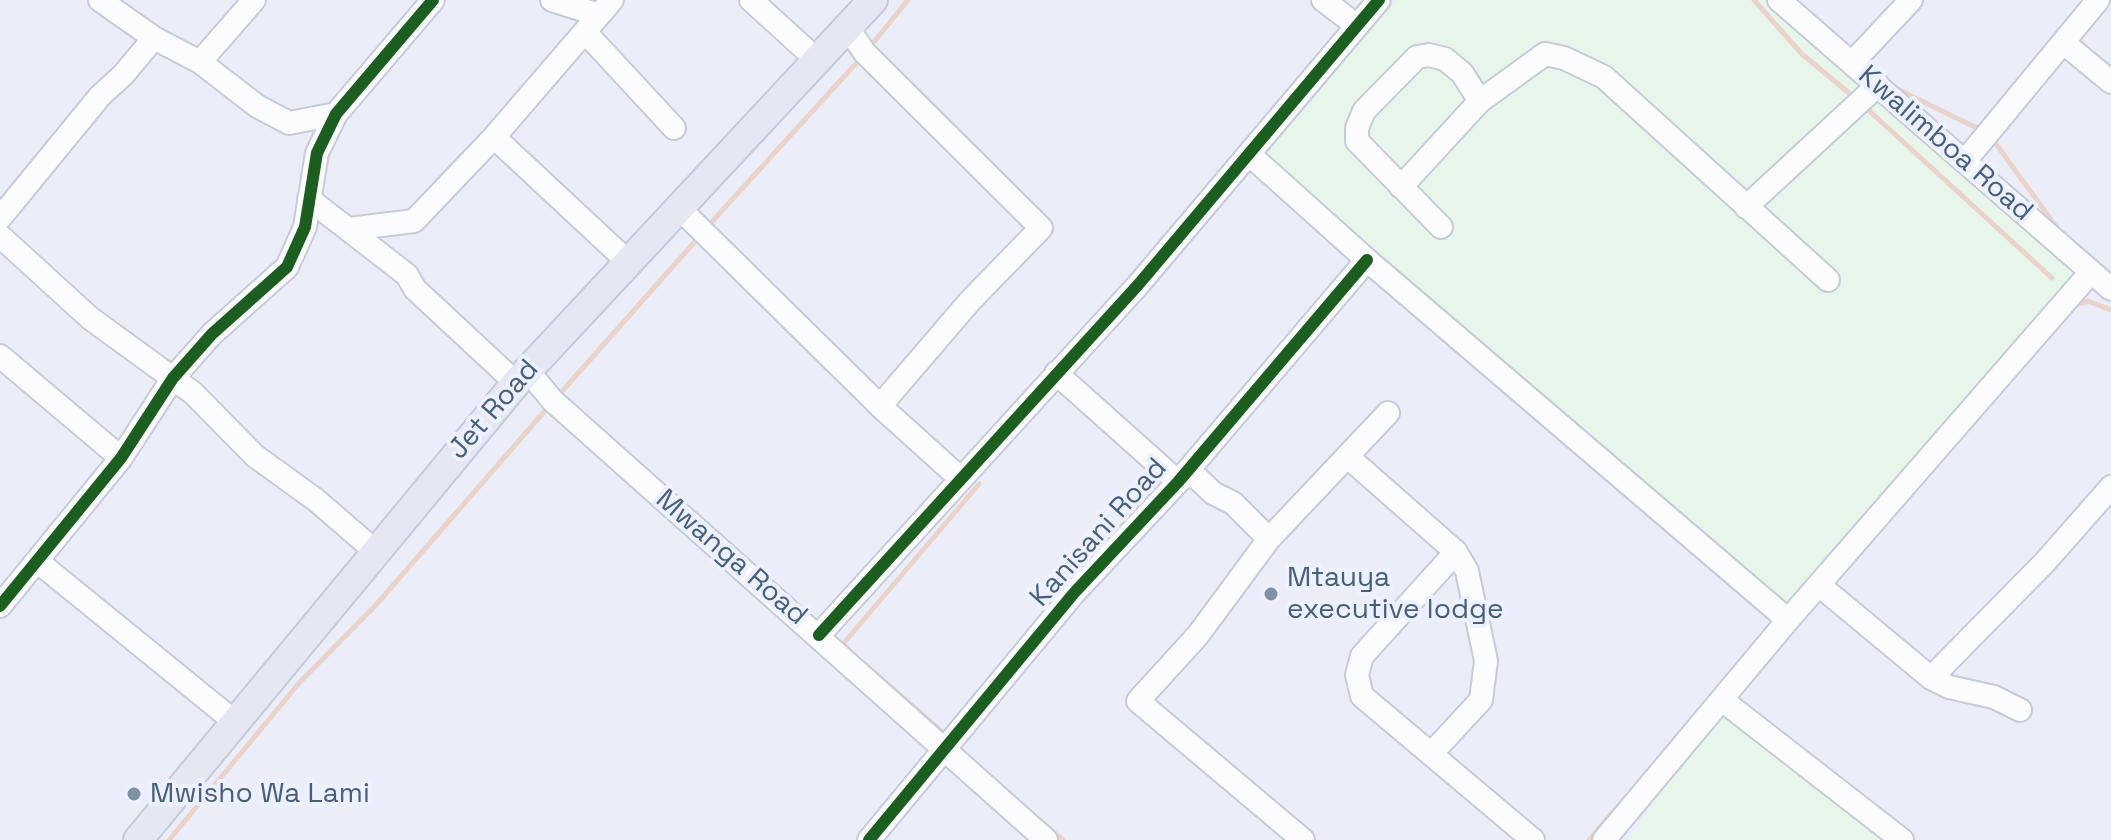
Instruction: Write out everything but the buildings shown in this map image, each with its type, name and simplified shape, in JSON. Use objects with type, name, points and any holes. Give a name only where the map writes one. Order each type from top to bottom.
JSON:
[{"type":"main road","name":"Jet Road","points":[[138,840],[522,376],[873,0]]},
{"type":"street","points":[[100,0],[154,38],[200,62],[257,106],[289,123],[317,153]]},
{"type":"street","points":[[200,62],[254,0]]},
{"type":"street","points":[[0,606],[121,458],[173,378],[212,334],[287,267],[305,227],[317,153],[336,114],[433,0]]},
{"type":"street","points":[[552,0],[599,16],[674,128]]},
{"type":"street","points":[[751,0],[817,60]]},
{"type":"street","points":[[1323,0],[1356,25]]},
{"type":"street","points":[[819,635],[1250,155],[1379,0]]},
{"type":"street","name":"Kwalimboa Road","points":[[1779,0],[2111,289]]},
{"type":"street","points":[[1852,63],[1911,0]]},
{"type":"street","points":[[1965,161],[2098,0]]},
{"type":"street","points":[[349,229],[414,221],[494,137],[599,16]]},
{"type":"street","points":[[847,27],[865,53],[1041,228],[970,301],[880,406]]},
{"type":"street","points":[[0,218],[100,96],[123,75],[154,38]]},
{"type":"street","points":[[2064,43],[2111,82]]},
{"type":"street","points":[[1401,187],[1480,101],[1545,54],[1564,58],[1604,77],[1828,280]]},
{"type":"street","points":[[1441,227],[1357,141],[1357,128],[1364,111],[1417,57],[1429,55],[1445,59],[1462,73],[1480,101]]},
{"type":"street","points":[[1746,207],[1878,85]]},
{"type":"street","points":[[289,123],[336,114]]},
{"type":"street","points":[[494,137],[627,261]]},
{"type":"street","points":[[1250,155],[1367,260],[1788,620]]},
{"type":"street","name":"Mwanga Road","points":[[309,199],[407,275],[415,289],[553,401],[819,635],[942,751],[1046,840]]},
{"type":"street","points":[[679,208],[880,406],[961,479]]},
{"type":"street","points":[[0,236],[90,318],[173,378],[258,459],[316,500],[375,551]]},
{"type":"street","name":"Kanisani Road","points":[[869,840],[1074,593],[1178,482],[1367,260]]},
{"type":"street","points":[[1604,840],[1788,620],[2091,272]]},
{"type":"street","points":[[0,356],[121,458]]},
{"type":"street","points":[[1056,373],[1178,482],[1189,473],[1194,475],[1213,493],[1233,503],[1269,539]]},
{"type":"street","points":[[1303,840],[1138,701],[1198,635],[1269,539],[1388,413]]},
{"type":"street","points":[[1348,457],[1456,552],[1474,599],[1486,661],[1481,700],[1431,754]]},
{"type":"street","points":[[1931,678],[2046,561],[2111,487]]},
{"type":"street","points":[[1456,552],[1362,656],[1357,675],[1362,696],[1533,840]]},
{"type":"street","points":[[37,561],[235,722]]},
{"type":"street","points":[[1819,585],[1931,678],[1949,687],[1994,697],[2020,710]]},
{"type":"street","points":[[1722,700],[1902,840]]},
{"type":"shaded area","points":[[1397,0],[1766,0],[2075,272],[1786,606],[1262,153]]},
{"type":"shaded area","points":[[1723,706],[1856,819],[1881,840],[1628,840]]},
{"type":"waterway","points":[[869,48],[908,0]]},
{"type":"waterway","points":[[1754,0],[1802,54],[1856,99]]},
{"type":"waterway","points":[[708,226],[860,59]]},
{"type":"waterway","points":[[1895,88],[1983,131]]},
{"type":"waterway","points":[[1864,106],[2052,278]]},
{"type":"waterway","points":[[1991,137],[2060,232]]},
{"type":"waterway","points":[[557,397],[699,237]]},
{"type":"waterway","points":[[2072,306],[2088,301],[2111,310]]},
{"type":"waterway","points":[[169,840],[300,682],[375,606],[550,405]]},
{"type":"waterway","points":[[846,647],[843,644],[979,484]]},
{"type":"waterway","points":[[862,662],[948,737]]},
{"type":"waterway","points":[[1589,840],[1627,796]]},
{"type":"waterway","points":[[1044,824],[1063,840]]},
{"type":"cycle path","points":[[0,606],[121,458],[173,378],[212,334],[287,267],[305,227],[317,153],[336,114],[433,0]]},
{"type":"cycle path","points":[[819,635],[1138,285],[1379,0]]},
{"type":"cycle path","points":[[869,840],[1074,593],[1178,482],[1367,260]]},
{"type":"place","name":"Mtauya executive lodge","points":[[1271,594]]},
{"type":"place","name":"Mwisho Wa Lami","points":[[134,794]]}]
